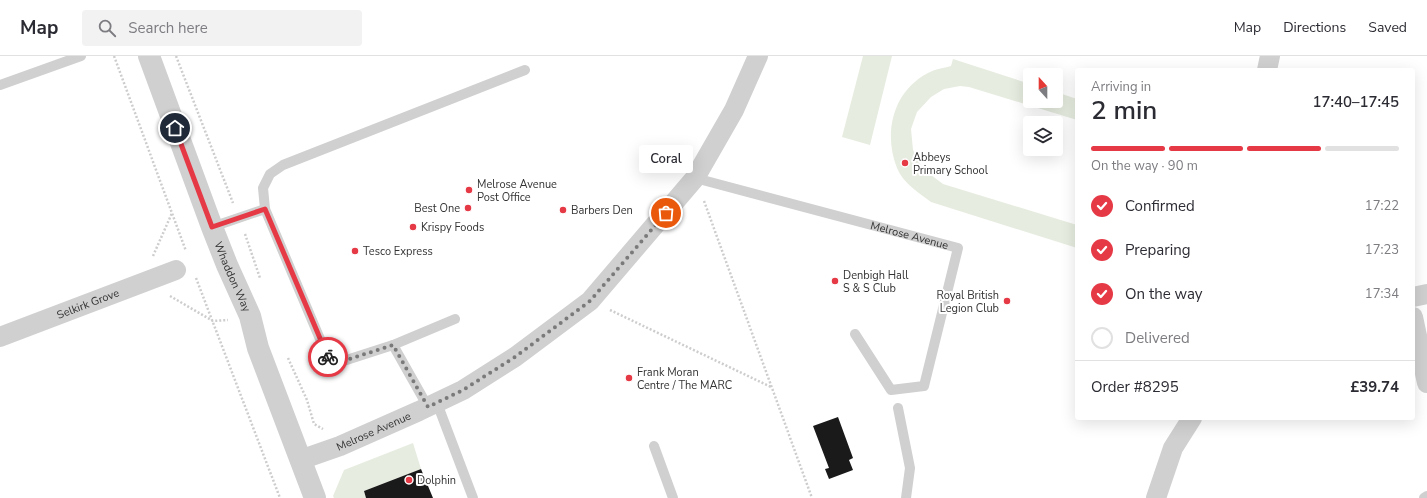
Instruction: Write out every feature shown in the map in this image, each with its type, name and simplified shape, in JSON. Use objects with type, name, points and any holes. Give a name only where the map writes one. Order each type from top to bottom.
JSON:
[{"type":"street","name":"Whaddon Way","points":[[149,56],[212,227],[250,316],[258,348],[315,498]]},
{"type":"street","name":"Melrose Avenue","points":[[300,460],[340,446],[463,390],[515,357],[590,301],[695,178],[734,110],[758,56]]},
{"type":"street","points":[[1267,68],[1270,56]]},
{"type":"street","name":"Selkirk Grove","points":[[0,337],[167,274]]},
{"type":"street","points":[[1415,297],[1427,294]]},
{"type":"street","points":[[1415,326],[1427,383]]},
{"type":"street","points":[[1156,498],[1174,448],[1191,420]]},
{"type":"lane","points":[[0,85],[81,56]]},
{"type":"lane","points":[[455,319],[393,345],[331,365],[265,209],[263,188],[270,174],[283,165],[525,70]]},
{"type":"lane","name":"Melrose Avenue","points":[[695,178],[958,248],[924,386],[891,390],[855,334]]},
{"type":"lane","points":[[212,227],[265,209]]},
{"type":"lane","points":[[393,345],[432,405],[473,498]]},
{"type":"lane","points":[[898,408],[910,468],[906,498]]},
{"type":"lane","points":[[654,446],[673,498]]},
{"type":"path","points":[[176,56],[239,218],[261,282]]},
{"type":"path","points":[[695,178],[812,498]]},
{"type":"path","points":[[167,274],[164,293],[213,321],[235,319]]},
{"type":"path","points":[[590,301],[772,388]]},
{"type":"path","points":[[286,352],[307,400],[314,424],[322,429],[334,428],[340,446]]},
{"type":"shaded area","points":[[863,56],[892,56],[870,145],[842,137]]},
{"type":"shaded area","points":[[953,59],[1023,82],[1023,104],[969,87],[960,86],[944,89],[931,97],[917,112],[911,129],[913,150],[923,169],[943,184],[1075,224],[1075,247],[931,202],[903,178],[897,168],[891,141],[891,127],[894,114],[906,91],[916,81],[937,70],[951,66]]},
{"type":"shaded area","points":[[1063,94],[1075,98],[1075,119],[1038,108],[1063,108]]},
{"type":"shaded area","points":[[413,443],[421,469],[364,491],[366,498],[334,498],[333,496],[344,470]]},
{"type":"building","points":[[838,417],[853,458],[849,460],[853,470],[829,479],[825,469],[829,468],[813,426]]},
{"type":"building","name":"Dolphin","points":[[421,469],[433,498],[366,498],[364,491]]},
{"type":"way so far","points":[[328,357],[331,365],[393,345],[428,407],[463,390],[515,357],[590,301],[627,260],[666,213]]},
{"type":"place","name":"Abbeys Primary School","points":[[905,163]]},
{"type":"place","name":"Melrose Avenue Post Office","points":[[469,190]]},
{"type":"place","name":"Best One","points":[[468,208]]},
{"type":"place","name":"Barbers Den","points":[[563,210]]},
{"type":"place","name":"Coral","points":[[666,213]]},
{"type":"place","name":"Krispy Foods","points":[[413,227]]},
{"type":"place","name":"Tesco Express","points":[[355,251]]},
{"type":"place","name":"Denbigh Hall S & S Club","points":[[835,281]]},
{"type":"place","name":"Royal British Legion Club","points":[[1007,301]]},
{"type":"place","name":"Frank Moran Centre / The MARC","points":[[629,378]]},
{"type":"place","name":"Dolphin","points":[[409,480]]},
{"type":"route","points":[[175,128],[212,227],[265,209],[328,357]]}]
